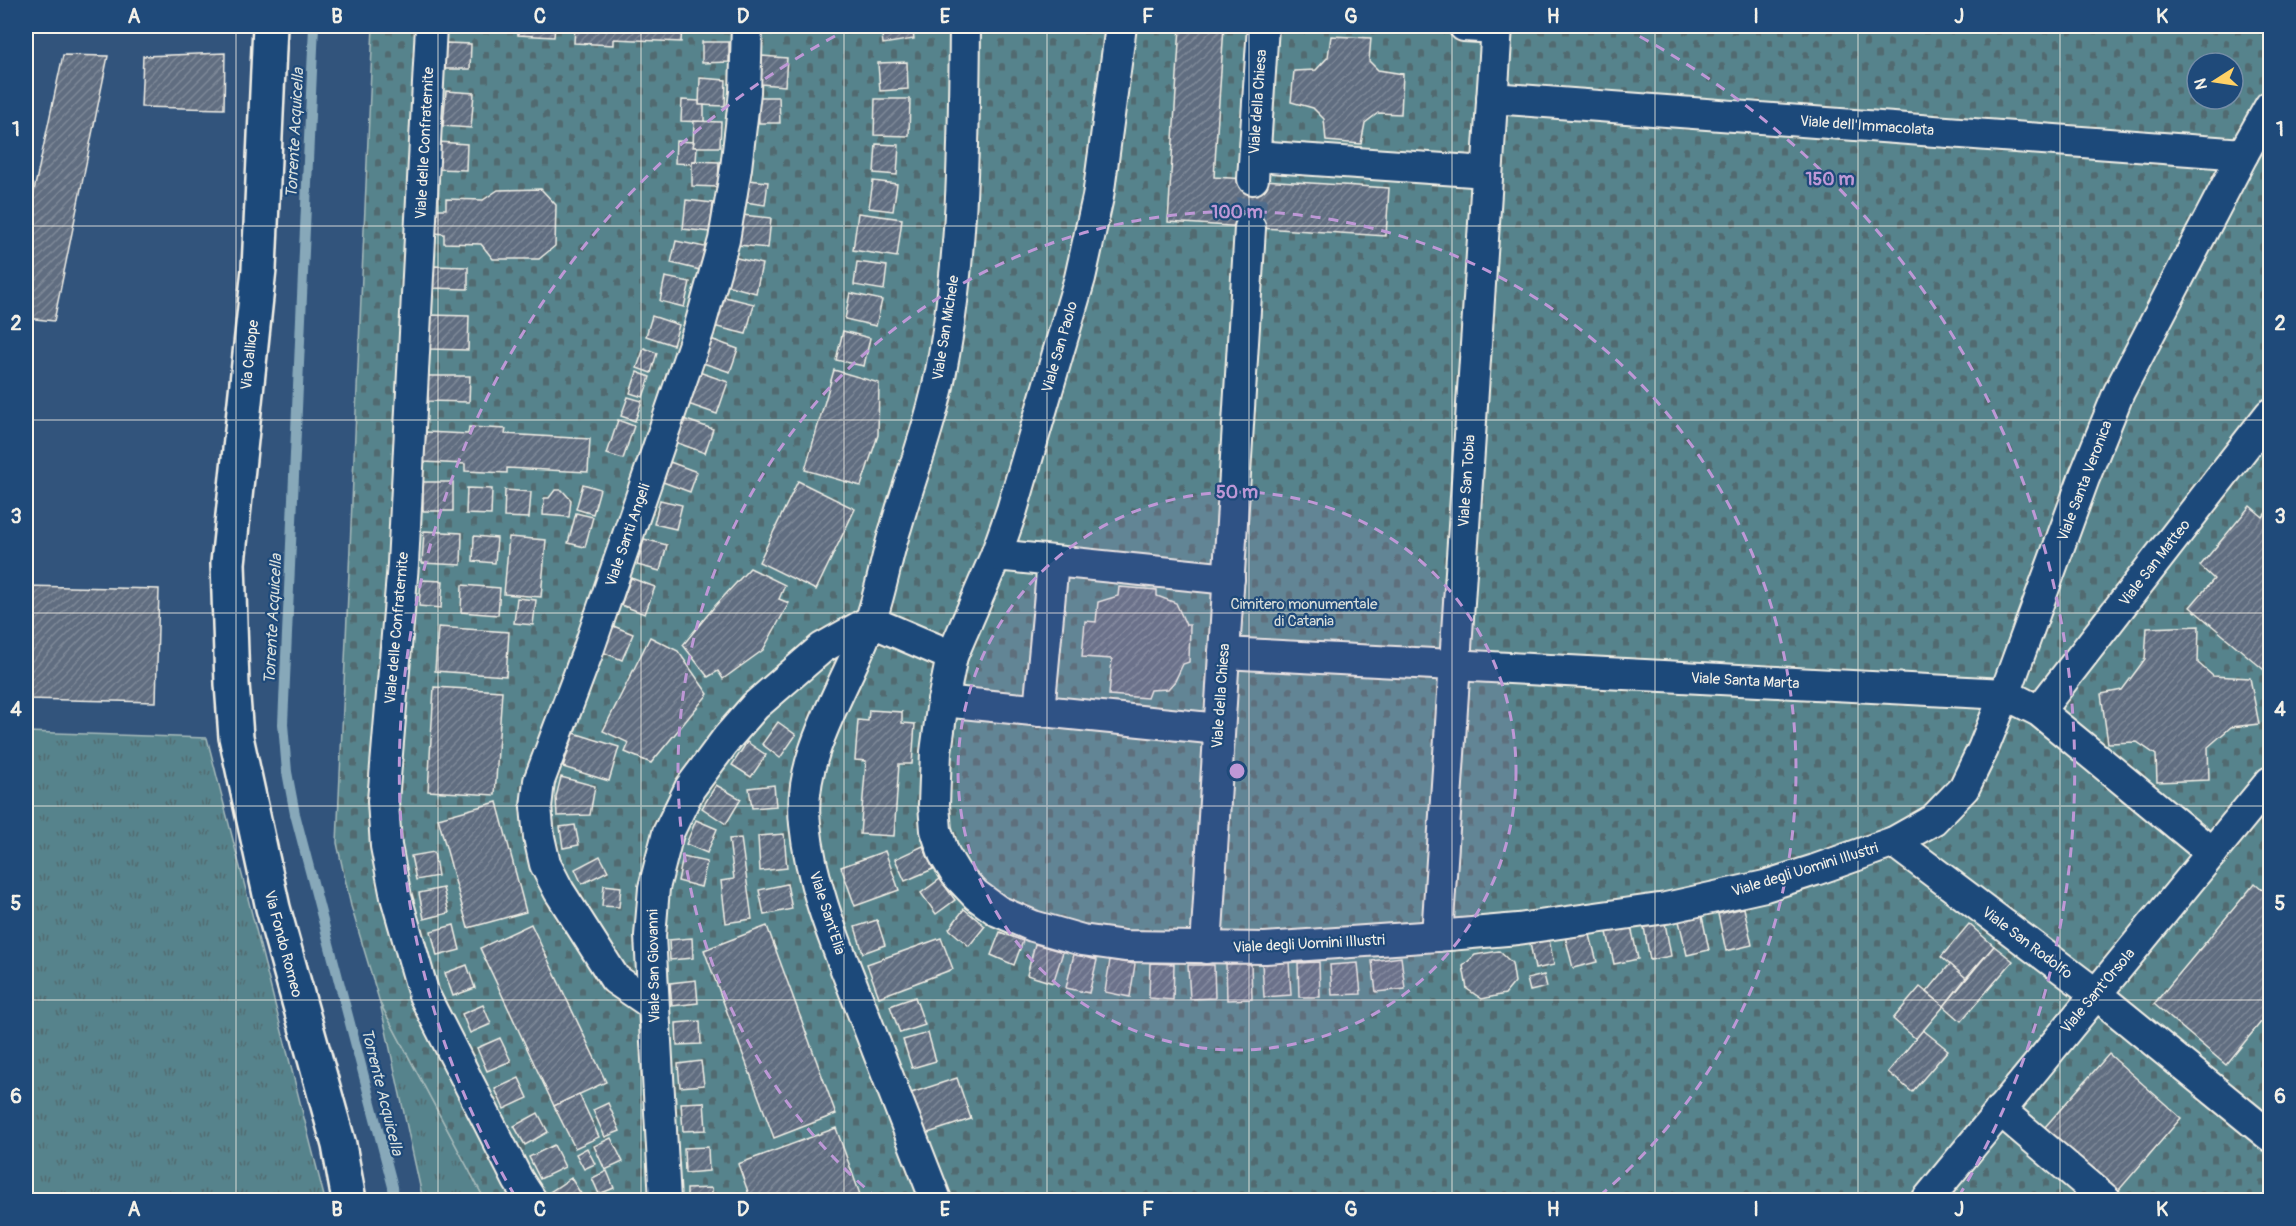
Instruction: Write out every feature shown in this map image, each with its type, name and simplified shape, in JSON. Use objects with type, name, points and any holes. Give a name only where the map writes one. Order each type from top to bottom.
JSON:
[{"type":"street","name":"Via Calliope","points":[[232,684],[228,563],[259,269],[270,26]]},
{"type":"street","name":"Viale delle Confraternite","points":[[431,26],[403,564],[383,801],[386,846],[396,897],[424,995],[518,1180],[531,1200]]},
{"type":"street","name":"Viale Santi Angeli","points":[[653,1005],[615,979],[559,891],[545,864],[536,807],[539,781],[588,651],[699,329],[724,240],[745,92],[747,26]]},
{"type":"street","name":"Viale San Michele","points":[[870,621],[891,542],[938,388],[958,239],[964,127],[965,26]]},
{"type":"street","name":"Viale San Paolo","points":[[952,656],[996,555],[1080,278],[1098,197],[1121,26]]},
{"type":"street","name":"Viale della Chiesa","points":[[1263,26],[1254,168],[1487,172]]},
{"type":"street","points":[[1464,26],[1497,27]]},
{"type":"street","name":"Viale San Tobia","points":[[1437,936],[1497,27]]},
{"type":"street","name":"Viale dell'Immacolata","points":[[1492,98],[2243,154]]},
{"type":"street","name":"Viale Santa Veronica","points":[[1894,842],[1933,820],[1964,788],[1983,749],[2005,694],[2084,478],[2119,392],[2243,154],[2271,106]]},
{"type":"street","name":"Viale della Chiesa","points":[[1206,948],[1250,228]]},
{"type":"street","name":"Viale San Matteo","points":[[2039,711],[2271,414]]},
{"type":"street","points":[[996,555],[1229,579]]},
{"type":"street","points":[[1038,711],[1053,562]]},
{"type":"street","name":"Viale San Giovanni","points":[[665,1200],[650,936],[654,888],[668,833],[690,788],[728,737],[755,706],[822,648],[870,621]]},
{"type":"street","points":[[870,621],[952,656]]},
{"type":"street","name":"Viale Sant'Elia","points":[[870,621],[817,743],[806,790],[804,823],[812,867],[829,926],[936,1200]]},
{"type":"street","name":"Viale Santa Marta","points":[[1224,653],[2005,694],[2039,711],[2212,854]]},
{"type":"street","name":"Viale degli Uomini Illustri","points":[[952,656],[936,752],[934,794],[936,830],[944,854],[956,874],[976,895],[998,911],[1033,926],[1082,940],[1125,946],[1264,948],[1518,929],[1666,908],[1765,886],[1894,842]]},
{"type":"street","name":"Via Fondo Romeo","points":[[232,684],[236,737],[273,908],[339,1145],[349,1200]]},
{"type":"street","points":[[943,701],[1219,729]]},
{"type":"street","name":"Viale Sant'Orsola","points":[[1927,1200],[2271,782]]},
{"type":"street","name":"Viale San Rodolfo","points":[[1894,842],[2096,994],[2271,1136]]},
{"type":"street","points":[[2000,1110],[2106,1200]]},
{"type":"green space","name":"Cimitero monumentale di Catania","points":[[373,26],[2270,26],[2270,1200],[485,1200],[380,1003],[351,906],[337,843]]},
{"type":"green space","points":[[26,732],[207,738],[325,1200],[26,1200]]},
{"type":"green space","points":[[380,1003],[485,1200],[423,1200]]},
{"type":"building","points":[[518,26],[555,26],[554,37],[518,35]]},
{"type":"building","points":[[575,26],[682,26],[681,42],[614,39],[614,45],[574,43]]},
{"type":"building","points":[[762,26],[788,26],[787,35],[762,34]]},
{"type":"building","points":[[881,26],[912,26],[914,39],[883,44]]},
{"type":"building","points":[[1180,26],[1224,26],[1214,177],[1389,188],[1386,236],[1168,222]]},
{"type":"building","points":[[1331,36],[1371,38],[1369,61],[1378,70],[1403,74],[1401,114],[1378,113],[1365,123],[1361,144],[1326,141],[1324,119],[1313,108],[1291,102],[1294,71],[1316,70],[1328,57]]},
{"type":"building","points":[[702,42],[729,42],[729,62],[702,63]]},
{"type":"building","points":[[446,43],[471,44],[470,69],[445,69]]},
{"type":"building","points":[[225,53],[224,109],[141,107],[143,56]]},
{"type":"building","points":[[63,55],[108,56],[54,321],[26,318],[26,228]]},
{"type":"building","points":[[762,56],[787,58],[785,86],[761,84]]},
{"type":"building","points":[[907,62],[908,89],[880,91],[878,63]]},
{"type":"building","points":[[700,78],[726,80],[725,106],[699,105]]},
{"type":"building","points":[[446,91],[474,93],[471,128],[443,126]]},
{"type":"building","points":[[758,97],[779,97],[780,123],[759,123]]},
{"type":"building","points":[[875,99],[910,99],[909,136],[874,135]]},
{"type":"building","points":[[682,100],[699,101],[699,105],[704,105],[704,122],[681,121]]},
{"type":"building","points":[[694,121],[721,122],[720,147],[693,147]]},
{"type":"building","points":[[676,141],[694,142],[693,147],[697,147],[696,161],[692,161],[692,164],[675,163]]},
{"type":"building","points":[[438,142],[467,144],[466,170],[438,169]]},
{"type":"building","points":[[876,144],[899,145],[897,175],[874,173]]},
{"type":"building","points":[[692,161],[719,162],[718,187],[692,186]]},
{"type":"building","points":[[748,180],[768,182],[765,205],[745,202]]},
{"type":"building","points":[[873,181],[897,184],[893,211],[869,208]]},
{"type":"building","points":[[541,189],[556,205],[555,246],[539,259],[493,259],[481,244],[444,243],[444,234],[435,233],[435,209],[446,209],[446,199],[483,200],[498,190]]},
{"type":"building","points":[[686,200],[713,203],[710,232],[683,229]]},
{"type":"building","points":[[858,213],[902,219],[897,257],[853,250]]},
{"type":"building","points":[[742,215],[771,218],[768,248],[738,245]]},
{"type":"building","points":[[676,241],[705,247],[700,270],[671,263]]},
{"type":"building","points":[[733,257],[762,264],[756,293],[726,285]]},
{"type":"building","points":[[857,262],[887,266],[884,290],[854,285]]},
{"type":"building","points":[[432,266],[468,267],[468,289],[431,288]]},
{"type":"building","points":[[665,277],[690,282],[684,307],[660,301]]},
{"type":"building","points":[[850,293],[882,300],[876,326],[845,319]]},
{"type":"building","points":[[721,296],[754,304],[746,334],[713,326]]},
{"type":"building","points":[[430,315],[469,316],[468,350],[430,349]]},
{"type":"building","points":[[652,316],[679,325],[673,345],[646,336]]},
{"type":"building","points":[[843,331],[870,338],[864,366],[836,360]]},
{"type":"building","points":[[708,338],[738,349],[730,372],[700,362]]},
{"type":"building","points":[[644,348],[657,353],[651,373],[637,368]]},
{"type":"building","points":[[834,370],[879,383],[878,435],[861,486],[805,470]]},
{"type":"building","points":[[637,372],[650,377],[643,397],[630,393]]},
{"type":"building","points":[[699,372],[728,382],[717,414],[688,404]]},
{"type":"building","points":[[428,376],[470,376],[469,402],[428,401]]},
{"type":"building","points":[[628,397],[642,401],[635,421],[621,416]]},
{"type":"building","points":[[683,419],[713,429],[705,453],[675,442]]},
{"type":"building","points":[[618,420],[634,426],[623,459],[607,454]]},
{"type":"building","points":[[469,427],[506,429],[505,434],[590,439],[588,472],[507,468],[507,473],[465,471],[465,464],[424,462],[426,432],[468,434]]},
{"type":"building","points":[[670,462],[697,472],[690,492],[663,482]]},
{"type":"building","points":[[798,481],[855,509],[816,590],[759,562]]},
{"type":"building","points":[[423,482],[453,482],[453,511],[423,511]]},
{"type":"building","points":[[583,484],[600,489],[593,514],[576,509]]},
{"type":"building","points":[[467,488],[492,489],[491,515],[466,514]]},
{"type":"building","points":[[505,490],[531,492],[529,518],[504,517]]},
{"type":"building","points":[[555,490],[562,490],[571,500],[569,517],[543,515],[544,498],[549,498]]},
{"type":"building","points":[[660,500],[682,505],[676,529],[654,524]]},
{"type":"building","points":[[2250,506],[2263,517],[2270,507],[2270,675],[2190,607],[2214,579],[2200,566]]},
{"type":"building","points":[[576,513],[593,517],[585,547],[568,543]]},
{"type":"building","points":[[424,531],[462,533],[461,565],[422,563]]},
{"type":"building","points":[[474,536],[497,538],[495,563],[473,561]]},
{"type":"building","points":[[509,537],[546,540],[541,597],[504,594]]},
{"type":"building","points":[[644,539],[667,545],[660,571],[637,565]]},
{"type":"building","points":[[750,568],[785,585],[779,599],[789,603],[763,650],[723,679],[718,671],[708,677],[683,645]]},
{"type":"building","points":[[631,578],[655,587],[645,614],[621,605]]},
{"type":"building","points":[[421,580],[443,581],[441,608],[419,606]]},
{"type":"building","points":[[462,585],[500,588],[498,615],[461,612]]},
{"type":"building","points":[[26,586],[159,589],[156,702],[26,699]]},
{"type":"building","points":[[1119,587],[1157,590],[1157,596],[1176,603],[1186,625],[1190,625],[1189,662],[1183,664],[1175,681],[1168,689],[1150,690],[1147,698],[1109,695],[1112,659],[1082,657],[1085,621],[1096,622],[1098,602],[1118,596]]},
{"type":"building","points":[[517,598],[536,600],[533,625],[514,623]]},
{"type":"building","points":[[611,625],[633,634],[622,660],[600,651]]},
{"type":"building","points":[[2199,626],[2198,663],[2213,676],[2250,678],[2259,724],[2231,727],[2208,747],[2209,780],[2157,782],[2156,755],[2137,742],[2108,743],[2101,694],[2122,690],[2145,659],[2147,628]]},
{"type":"building","points":[[438,627],[509,632],[506,676],[435,671]]},
{"type":"building","points":[[650,637],[678,651],[708,694],[651,763],[625,752],[629,743],[603,731]]},
{"type":"building","points":[[434,687],[502,691],[495,795],[428,791]]},
{"type":"building","points":[[869,710],[902,712],[902,723],[915,724],[912,764],[899,764],[894,836],[860,834],[866,761],[855,760],[858,720],[868,721]]},
{"type":"building","points":[[778,722],[796,735],[780,758],[762,744]]},
{"type":"building","points":[[574,733],[619,747],[609,781],[563,767]]},
{"type":"building","points":[[747,742],[766,755],[751,777],[732,765]]},
{"type":"building","points":[[561,777],[595,786],[590,815],[557,816],[556,797]]},
{"type":"building","points":[[716,785],[741,799],[726,824],[702,808]]},
{"type":"building","points":[[774,785],[776,806],[752,808],[749,788]]},
{"type":"building","points":[[497,802],[526,912],[468,928],[438,818]]},
{"type":"building","points":[[696,820],[717,829],[707,853],[686,844]]},
{"type":"building","points":[[575,825],[579,845],[563,848],[560,827]]},
{"type":"building","points":[[784,834],[787,868],[760,871],[758,836]]},
{"type":"building","points":[[741,838],[752,919],[726,923],[721,881],[734,879],[729,839]]},
{"type":"building","points":[[923,846],[933,869],[905,881],[895,859]]},
{"type":"building","points":[[885,851],[899,890],[855,906],[841,867]]},
{"type":"building","points":[[434,852],[438,876],[416,880],[411,856]]},
{"type":"building","points":[[600,856],[608,871],[582,884],[575,869]]},
{"type":"building","points":[[683,857],[707,862],[701,887],[678,881]]},
{"type":"building","points":[[940,879],[955,900],[936,914],[921,893]]},
{"type":"building","points":[[2255,883],[2270,896],[2270,1011],[2226,1065],[2154,1004]]},
{"type":"building","points":[[787,884],[792,909],[764,915],[759,890]]},
{"type":"building","points":[[604,885],[621,887],[619,907],[602,906]]},
{"type":"building","points":[[443,888],[449,913],[424,919],[419,893]]},
{"type":"building","points":[[1744,908],[1752,945],[1726,951],[1718,914]]},
{"type":"building","points":[[964,909],[985,926],[969,946],[949,929]]},
{"type":"building","points":[[1702,916],[1709,950],[1687,955],[1679,921]]},
{"type":"building","points":[[877,920],[885,945],[863,953],[855,927]]},
{"type":"building","points":[[1665,923],[1671,956],[1650,960],[1644,927]]},
{"type":"building","points":[[531,924],[606,1082],[554,1106],[480,948]]},
{"type":"building","points":[[1969,924],[1994,946],[1966,978],[1941,957]]},
{"type":"building","points":[[454,925],[460,950],[437,956],[431,931]]},
{"type":"building","points":[[767,926],[836,1114],[774,1138],[704,950]]},
{"type":"building","points":[[1631,926],[1638,959],[1614,964],[1607,932]]},
{"type":"building","points":[[1589,931],[1597,962],[1573,968],[1565,936]]},
{"type":"building","points":[[1000,932],[1023,941],[1014,965],[991,955]]},
{"type":"building","points":[[692,938],[693,958],[670,960],[669,940]]},
{"type":"building","points":[[941,938],[953,969],[879,997],[867,964]]},
{"type":"building","points":[[1549,939],[1554,965],[1535,969],[1530,943]]},
{"type":"building","points":[[1035,944],[1063,952],[1053,983],[1027,975]]},
{"type":"building","points":[[1994,946],[2013,961],[1961,1021],[1944,1006]]},
{"type":"building","points":[[1499,951],[1512,963],[1515,982],[1505,994],[1482,999],[1467,989],[1463,966],[1475,955]]},
{"type":"building","points":[[1074,954],[1097,960],[1089,993],[1066,988]]},
{"type":"building","points":[[1401,957],[1405,989],[1376,992],[1372,961]]},
{"type":"building","points":[[1110,960],[1135,964],[1130,997],[1105,992]]},
{"type":"building","points":[[1289,962],[1291,995],[1264,997],[1262,964]]},
{"type":"building","points":[[1319,962],[1320,997],[1299,997],[1298,963]]},
{"type":"building","points":[[1150,963],[1174,964],[1173,1000],[1149,998]]},
{"type":"building","points":[[1251,963],[1252,999],[1227,1000],[1226,964]]},
{"type":"building","points":[[1358,963],[1361,994],[1332,995],[1330,965]]},
{"type":"building","points":[[1950,964],[1966,978],[1944,1006],[1927,992]]},
{"type":"building","points":[[467,965],[475,988],[453,996],[445,973]]},
{"type":"building","points":[[1188,965],[1214,965],[1215,998],[1190,999]]},
{"type":"building","points":[[1544,975],[1547,987],[1530,991],[1527,979]]},
{"type":"building","points":[[696,980],[698,1003],[672,1006],[670,983]]},
{"type":"building","points":[[1920,987],[1944,1006],[1916,1039],[1893,1019]]},
{"type":"building","points":[[915,997],[925,1025],[900,1033],[890,1006]]},
{"type":"building","points":[[483,1005],[491,1024],[470,1033],[462,1014]]},
{"type":"building","points":[[700,1021],[701,1044],[677,1045],[676,1023]]},
{"type":"building","points":[[1923,1030],[1948,1050],[1912,1092],[1888,1072]]},
{"type":"building","points":[[928,1033],[936,1061],[912,1068],[903,1040]]},
{"type":"building","points":[[500,1038],[511,1061],[487,1071],[477,1048]]},
{"type":"building","points":[[2109,1054],[2181,1118],[2118,1191],[2045,1127]]},
{"type":"building","points":[[701,1061],[704,1085],[680,1087],[678,1064]]},
{"type":"building","points":[[519,1078],[528,1098],[504,1109],[495,1089]]},
{"type":"building","points":[[957,1078],[971,1119],[925,1134],[911,1093]]},
{"type":"building","points":[[579,1094],[599,1137],[575,1148],[554,1106]]},
{"type":"building","points":[[704,1102],[706,1130],[683,1131],[681,1103]]},
{"type":"building","points":[[608,1103],[620,1131],[605,1137],[593,1110]]},
{"type":"building","points":[[538,1113],[548,1132],[525,1145],[514,1126]]},
{"type":"building","points":[[836,1128],[862,1200],[751,1200],[738,1164]]},
{"type":"building","points":[[611,1138],[623,1162],[605,1170],[594,1146]]},
{"type":"building","points":[[554,1145],[565,1167],[540,1179],[529,1157]]},
{"type":"building","points":[[708,1147],[709,1171],[685,1173],[684,1148]]},
{"type":"building","points":[[587,1148],[595,1164],[584,1169],[576,1154]]},
{"type":"building","points":[[607,1171],[614,1188],[599,1194],[592,1178]]},
{"type":"building","points":[[571,1178],[583,1197],[578,1200],[556,1200],[550,1192]]},
{"type":"building","points":[[712,1188],[712,1200],[687,1200],[687,1189]]},
{"type":"waterway","name":"Torrente Acquicella","points":[[314,26],[283,724],[287,772],[295,814],[393,1187],[394,1200]]},
{"type":"tunnel","points":[[1250,228],[1253,179]]}]
